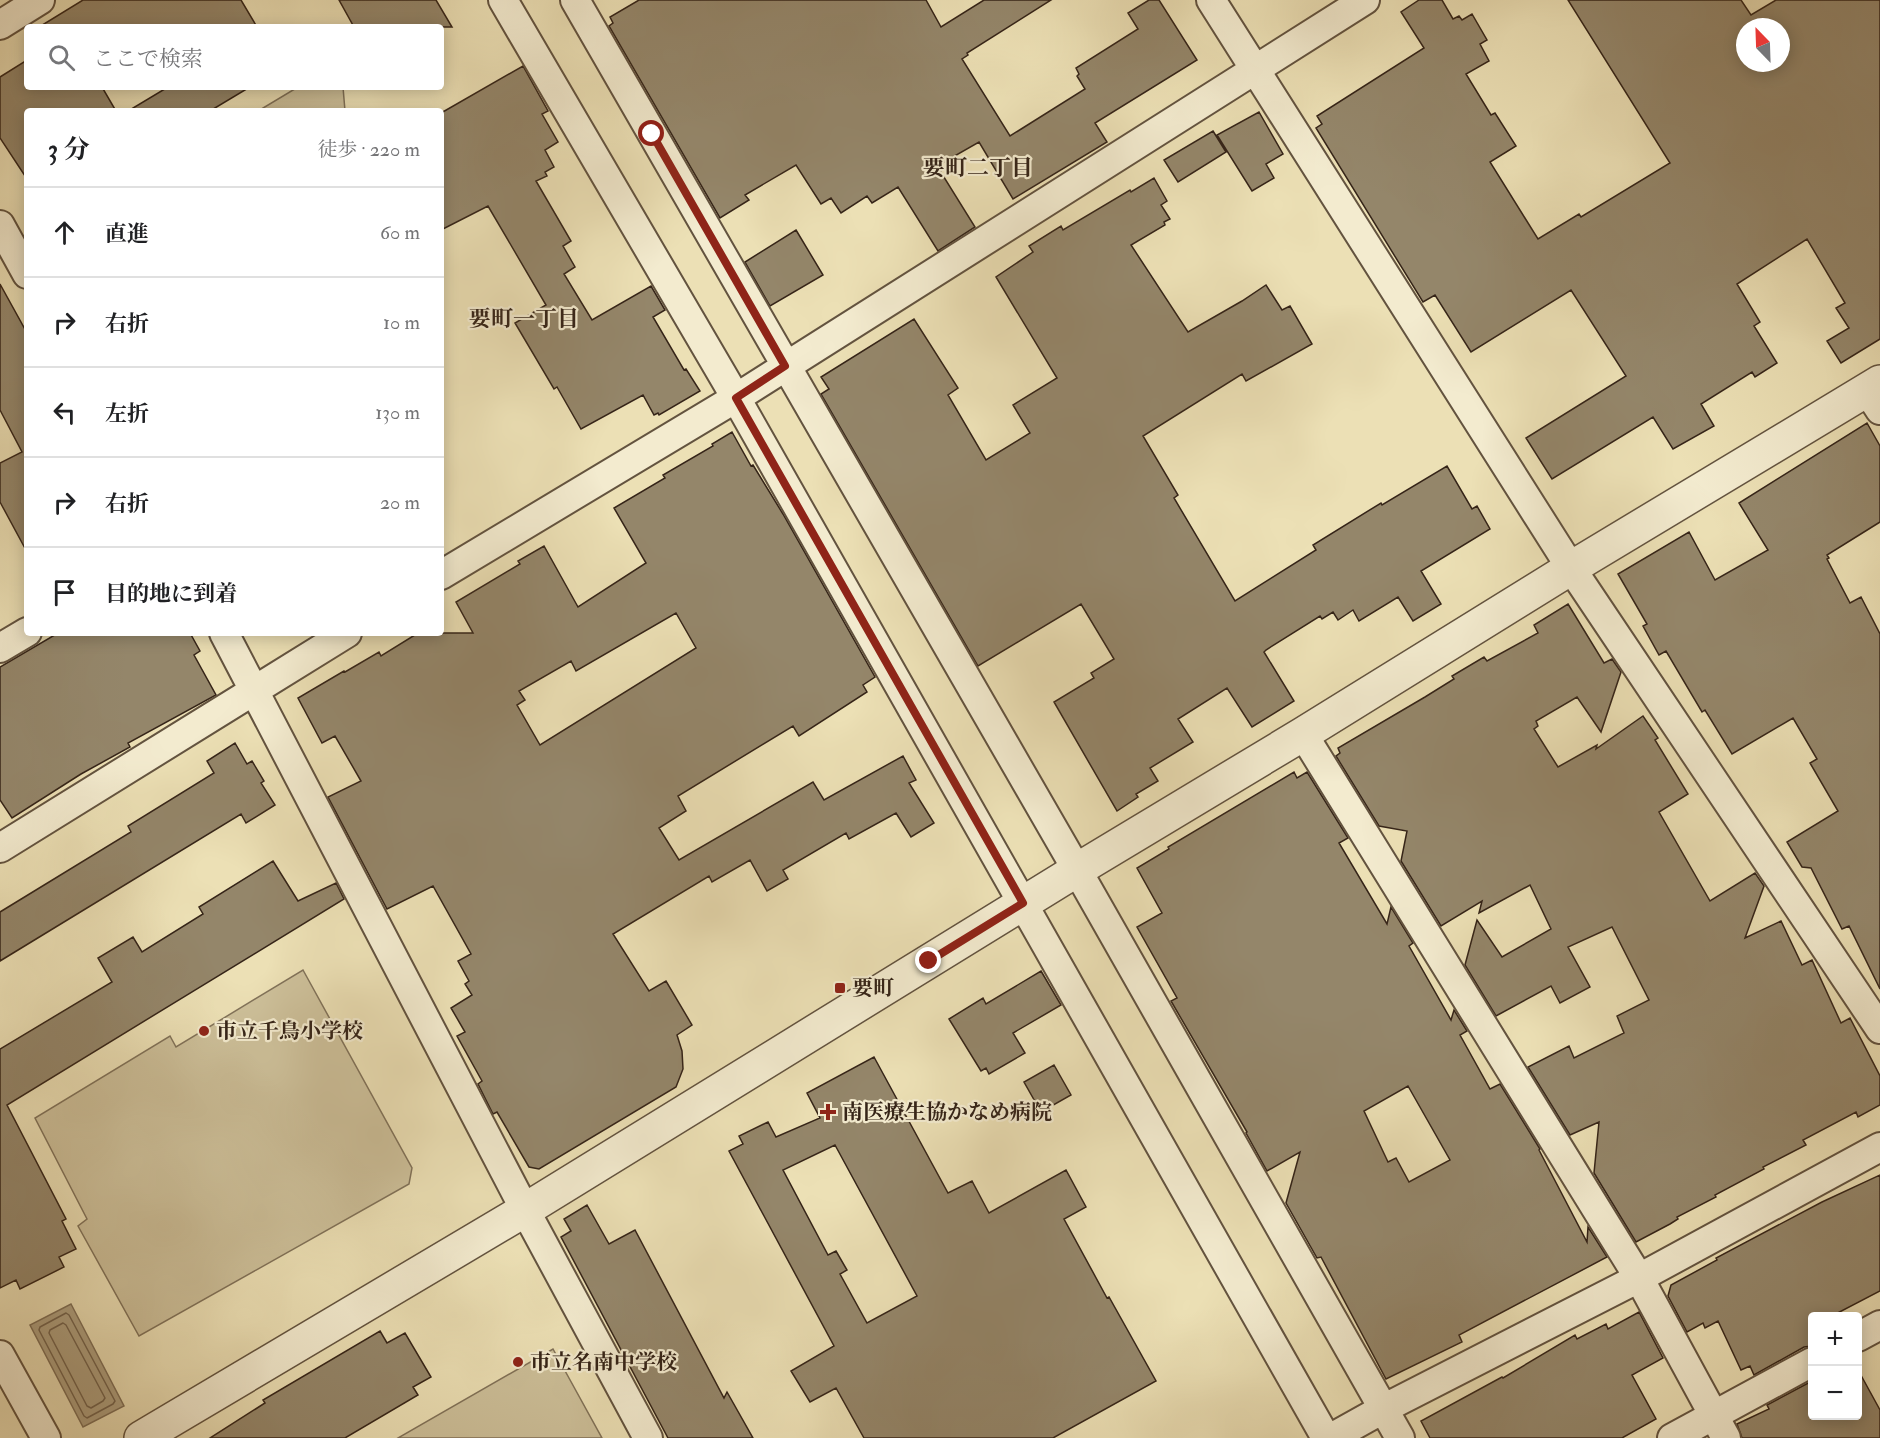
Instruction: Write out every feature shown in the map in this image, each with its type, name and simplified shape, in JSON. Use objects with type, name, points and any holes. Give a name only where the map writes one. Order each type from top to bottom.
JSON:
[{"type":"street","points":[[0,25],[40,0]]},
{"type":"street","points":[[503,0],[736,398],[1326,1438]]},
{"type":"street","points":[[1211,0],[1571,568],[1880,1029]]},
{"type":"street","points":[[444,573],[736,398],[1365,0]]},
{"type":"street","points":[[585,4],[785,366],[1077,870],[1400,1438]]},
{"type":"street","points":[[0,225],[24,269]]},
{"type":"street","points":[[141,1438],[525,1210],[1571,568],[1876,394]]},
{"type":"street","points":[[0,648],[24,634]]},
{"type":"street","points":[[226,636],[525,1210],[648,1438]]},
{"type":"street","points":[[0,848],[342,636]]},
{"type":"street","points":[[1303,734],[1639,1278],[1720,1427]]},
{"type":"street","points":[[1331,1438],[1383,1408],[1639,1278],[1880,1147]]},
{"type":"street","points":[[1862,1334],[1880,1325]]},
{"type":"street","points":[[0,1355],[46,1438]]},
{"type":"street","points":[[1672,1438],[1720,1427],[1808,1365]]},
{"type":"shaded area","points":[[293,90],[343,90],[345,108],[263,108]]},
{"type":"shaded area","points":[[303,970],[412,1168],[409,1184],[139,1336],[78,1226],[87,1219],[35,1118],[170,1036],[176,1047]]},
{"type":"shaded area","points":[[553,1349],[602,1438],[398,1438]]},
{"type":"water","points":[[71,1304],[124,1406],[83,1427],[30,1325]]},
{"type":"building","points":[[83,0],[241,0],[255,24],[44,24]]},
{"type":"building","points":[[339,0],[436,0],[452,27],[444,27],[444,24],[352,24]]},
{"type":"building","points":[[639,0],[926,0],[941,27],[984,0],[1051,0],[967,53],[968,55],[962,59],[1010,136],[1085,89],[1077,76],[1079,74],[1076,68],[1138,29],[1128,13],[1149,0],[1159,0],[1197,60],[1095,123],[1107,142],[1013,199],[979,142],[937,166],[975,227],[938,251],[898,187],[872,203],[867,196],[841,213],[831,198],[821,204],[796,165],[745,195],[749,200],[720,218],[609,26],[613,23],[610,17]]},
{"type":"building","points":[[1419,0],[1442,0],[1453,19],[1459,16],[1462,20],[1472,14],[1487,40],[1480,44],[1489,61],[1466,74],[1491,115],[1495,113],[1516,146],[1490,162],[1538,239],[1579,214],[1581,217],[1670,163],[1568,0],[1741,0],[1751,15],[1776,0],[1880,0],[1880,339],[1841,363],[1827,341],[1849,328],[1836,308],[1845,303],[1807,239],[1737,284],[1760,322],[1754,326],[1777,363],[1755,377],[1752,372],[1701,404],[1714,426],[1673,449],[1653,417],[1552,479],[1526,438],[1626,376],[1571,290],[1471,352],[1435,295],[1423,302],[1316,128],[1322,124],[1317,116],[1424,48],[1401,12]]},
{"type":"building","points":[[24,62],[24,90],[104,90],[114,108],[24,108],[24,174],[0,138],[0,77]]},
{"type":"building","points":[[523,66],[548,111],[542,114],[558,142],[545,150],[554,167],[545,172],[547,176],[536,181],[571,241],[563,246],[575,267],[564,274],[592,320],[651,286],[665,310],[653,317],[684,370],[686,369],[700,391],[659,415],[658,413],[654,415],[643,395],[581,429],[557,387],[554,389],[515,323],[546,305],[488,206],[444,228],[444,111]]},
{"type":"building","points":[[163,90],[245,90],[215,108],[133,108]]},
{"type":"building","points":[[1259,112],[1283,154],[1266,164],[1274,178],[1252,191],[1217,135]]},
{"type":"building","points":[[1213,131],[1226,152],[1178,182],[1164,160]]},
{"type":"building","points":[[1154,178],[1167,201],[1161,205],[1170,219],[1164,222],[1165,225],[1131,245],[1188,332],[1266,285],[1282,310],[1290,306],[1312,344],[1246,381],[1242,374],[1143,436],[1178,495],[1174,498],[1235,601],[1316,550],[1313,545],[1447,466],[1472,509],[1477,506],[1490,529],[1421,571],[1441,604],[1413,621],[1398,597],[1359,621],[1353,610],[1338,620],[1333,612],[1322,619],[1320,616],[1266,650],[1264,652],[1294,701],[1252,727],[1227,688],[1178,719],[1193,742],[1150,768],[1158,781],[1136,794],[1138,797],[1117,811],[1054,702],[1094,678],[1091,673],[1114,659],[1081,604],[978,666],[821,394],[829,389],[821,377],[914,319],[958,388],[948,395],[986,460],[1030,433],[1013,405],[1057,378],[996,277],[1033,252],[1029,246],[1061,226],[1063,230]]},
{"type":"building","points":[[796,230],[823,275],[770,306],[745,262]]},
{"type":"building","points":[[0,284],[24,328],[24,546],[0,502],[0,463],[22,452],[0,410]]},
{"type":"building","points":[[1867,423],[1880,446],[1880,522],[1827,555],[1829,558],[1827,559],[1850,603],[1861,597],[1880,634],[1880,989],[1849,926],[1842,929],[1811,868],[1802,867],[1787,842],[1838,811],[1810,763],[1817,759],[1793,718],[1732,754],[1705,710],[1702,712],[1666,651],[1659,655],[1643,626],[1647,624],[1618,574],[1689,532],[1715,580],[1768,550],[1739,503]]},
{"type":"building","points":[[732,432],[751,466],[753,465],[783,514],[875,677],[863,685],[867,692],[799,736],[793,726],[678,796],[686,811],[659,828],[679,860],[813,782],[824,800],[903,756],[916,780],[909,783],[934,823],[911,837],[896,813],[849,839],[846,833],[783,870],[788,879],[767,891],[750,860],[712,882],[709,876],[613,934],[649,991],[666,981],[692,1025],[677,1035],[682,1051],[683,1069],[676,1087],[539,1169],[529,1167],[497,1112],[493,1114],[478,1084],[482,1081],[457,1036],[465,1032],[451,1008],[472,995],[465,984],[469,981],[458,961],[471,954],[433,886],[387,909],[328,797],[361,781],[335,736],[322,743],[298,698],[379,652],[381,656],[413,636],[473,633],[456,602],[520,564],[518,561],[544,546],[578,607],[646,563],[614,508],[665,478],[663,475],[713,446],[712,444]],"holes":[[[676,613],[696,648],[540,745],[517,705],[525,700],[519,691],[571,661],[576,671]]]},
{"type":"building","points":[[1568,604],[1604,663],[1612,659],[1621,672],[1601,732],[1577,697],[1536,721],[1538,726],[1534,729],[1558,767],[1597,745],[1596,749],[1643,716],[1658,738],[1655,740],[1688,794],[1659,812],[1710,901],[1755,873],[1764,886],[1745,938],[1781,921],[1802,965],[1812,960],[1841,1023],[1850,1018],[1880,1076],[1880,1105],[1858,1117],[1856,1112],[1803,1140],[1806,1145],[1763,1167],[1764,1169],[1636,1242],[1594,1173],[1599,1122],[1570,1135],[1528,1067],[1569,1046],[1574,1058],[1624,1033],[1617,1016],[1649,1000],[1612,927],[1568,947],[1590,987],[1560,1003],[1551,986],[1496,1016],[1465,965],[1477,920],[1502,957],[1551,929],[1530,885],[1479,913],[1482,901],[1441,926],[1401,861],[1407,831],[1379,826],[1336,756],[1340,753],[1338,748],[1454,679],[1452,676],[1484,657],[1487,661],[1538,633],[1534,625]]},
{"type":"building","points":[[53,636],[192,636],[200,651],[194,655],[216,695],[128,743],[130,747],[81,774],[12,818],[0,800],[0,667]]},
{"type":"building","points":[[235,743],[247,764],[252,761],[264,781],[261,783],[275,805],[246,823],[241,814],[0,961],[0,912],[131,832],[128,826],[214,773],[207,761]]},
{"type":"building","points":[[1294,772],[1297,778],[1307,772],[1348,838],[1339,843],[1387,924],[1391,907],[1413,943],[1409,946],[1451,1020],[1454,1010],[1467,1031],[1460,1035],[1490,1089],[1500,1084],[1540,1149],[1587,1242],[1588,1227],[1607,1257],[1459,1335],[1462,1342],[1386,1379],[1321,1257],[1317,1258],[1286,1203],[1300,1152],[1267,1171],[1171,1001],[1177,998],[1137,927],[1162,913],[1137,868],[1169,849],[1168,847]],"holes":[[[1408,1086],[1450,1160],[1409,1182],[1396,1158],[1388,1162],[1364,1111]]]},
{"type":"building","points":[[273,861],[298,901],[336,883],[344,899],[7,1105],[66,1219],[62,1221],[76,1249],[59,1257],[64,1267],[20,1289],[16,1280],[0,1288],[0,1049],[112,982],[98,958],[133,937],[142,952],[203,914],[199,907]]},
{"type":"building","points":[[1041,971],[1061,1005],[1013,1033],[1025,1053],[989,1074],[986,1068],[981,1071],[949,1019],[983,998],[986,1004]]},
{"type":"building","points":[[874,1057],[948,1193],[972,1181],[989,1213],[1066,1170],[1086,1207],[1064,1219],[1156,1381],[1053,1438],[864,1438],[836,1388],[810,1402],[791,1371],[834,1346],[729,1151],[743,1144],[739,1136],[768,1122],[776,1137],[820,1118],[807,1093]],"holes":[[[835,1145],[917,1296],[867,1323],[840,1274],[847,1270],[836,1251],[828,1255],[783,1170]]]},
{"type":"building","points":[[1054,1065],[1071,1095],[1041,1112],[1024,1082]]},
{"type":"building","points":[[1880,1175],[1880,1291],[1840,1312],[1808,1312],[1808,1346],[1754,1375],[1750,1366],[1741,1370],[1718,1321],[1705,1328],[1703,1323],[1687,1332],[1668,1296],[1671,1285],[1717,1260],[1716,1258],[1822,1202]]},
{"type":"building","points":[[587,1205],[609,1244],[635,1230],[724,1398],[727,1392],[753,1438],[668,1438],[561,1237],[571,1231],[564,1219]]},
{"type":"building","points":[[1639,1312],[1663,1358],[1632,1375],[1656,1419],[1622,1438],[1430,1438],[1421,1421],[1503,1378],[1575,1335],[1577,1339],[1606,1324],[1608,1329]]},
{"type":"building","points":[[380,1331],[387,1343],[405,1333],[431,1377],[413,1387],[418,1395],[345,1438],[210,1438],[265,1403],[263,1400]]},
{"type":"building","points":[[1862,1377],[1880,1410],[1880,1438],[1742,1438],[1737,1424],[1769,1409],[1767,1405],[1808,1383],[1808,1420],[1862,1420]]},
{"type":"place","name":"要町","points":[[840,988]]},
{"type":"place","name":"市立千鳥小学校","points":[[204,1031]]},
{"type":"place","name":"南医療生協かなめ病院","points":[[828,1112]]},
{"type":"place","name":"市立名南中学校","points":[[518,1362]]},
{"type":"district","name":"要町二丁目","points":[[978,168]]},
{"type":"district","name":"要町一丁目","points":[[524,319]]},
{"type":"route","points":[[652,134],[785,366],[736,398],[1023,903],[929,961]]}]
